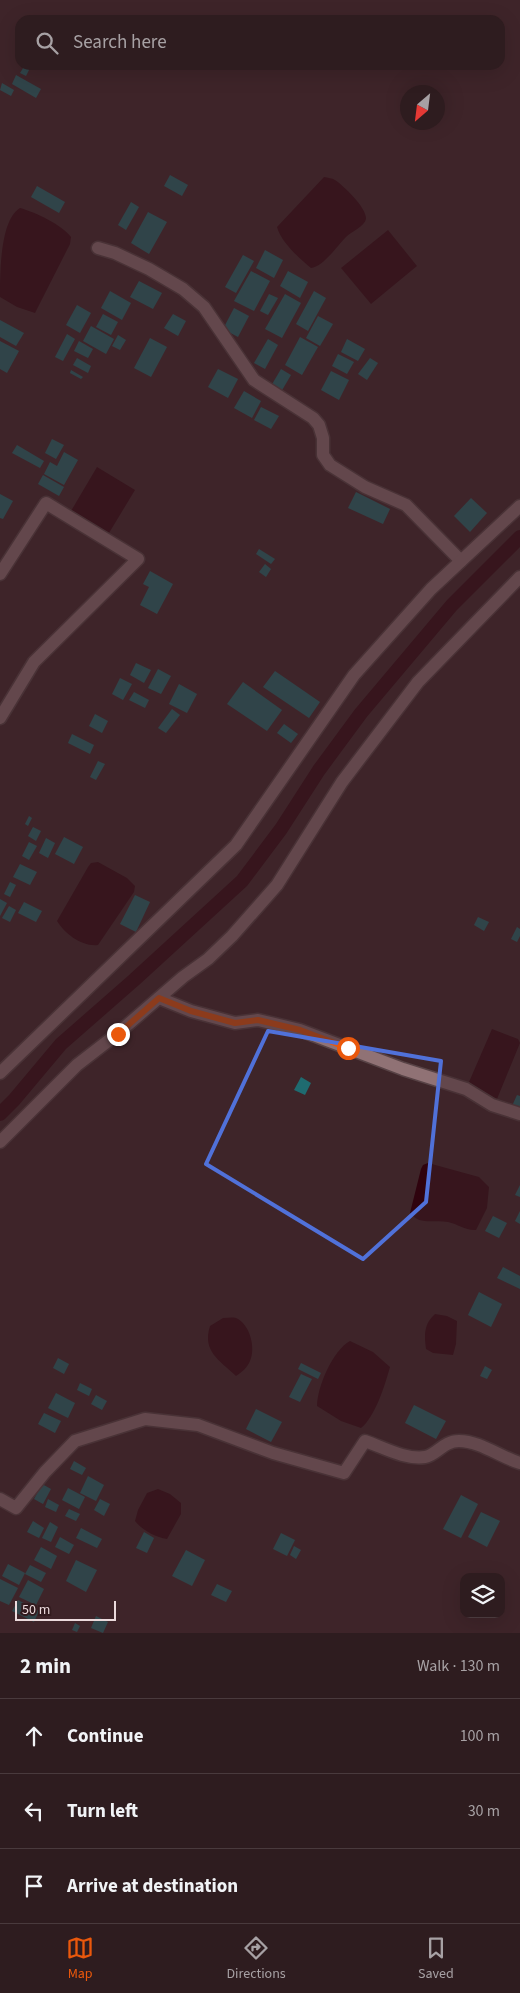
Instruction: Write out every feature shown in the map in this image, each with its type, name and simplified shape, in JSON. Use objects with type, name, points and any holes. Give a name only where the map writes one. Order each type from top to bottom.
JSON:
[{"type":"street","points":[[98,248],[115,253],[149,269],[183,289],[204,307],[254,380],[313,418],[323,438],[323,455],[330,465],[365,487],[406,505],[461,561]]},
{"type":"street","points":[[0,574],[46,503],[138,559],[34,662],[0,718]]},
{"type":"street","points":[[0,1073],[236,845],[354,675],[431,589],[520,506]]},
{"type":"street","points":[[0,1142],[77,1065],[208,959],[232,936],[277,884],[342,782],[418,682],[520,577]]},
{"type":"street","points":[[159,998],[191,1011],[235,1023],[258,1020],[300,1030],[403,1069],[466,1089],[492,1105],[520,1114]]},
{"type":"street","points":[[0,1499],[16,1508],[45,1472],[75,1441],[145,1419],[198,1425],[273,1453],[344,1473],[366,1441],[405,1455],[426,1457],[448,1442],[460,1441],[477,1445],[520,1463]]},
{"type":"highlighted area","points":[[268,1031],[441,1061],[426,1202],[363,1259],[206,1164]]},
{"type":"shaded area","points":[[324,177],[335,180],[349,192],[363,209],[366,219],[325,260],[316,267],[311,268],[286,244],[277,227]]},
{"type":"shaded area","points":[[20,208],[48,219],[71,237],[70,244],[35,313],[17,307],[0,297],[2,248],[8,223],[13,214]]},
{"type":"shaded area","points":[[388,230],[417,266],[371,304],[341,268]]},
{"type":"shaded area","points":[[97,467],[135,490],[109,533],[71,511]]},
{"type":"shaded area","points":[[98,862],[127,878],[135,886],[134,892],[98,945],[92,945],[74,939],[57,921],[88,867],[91,863]]},
{"type":"shaded area","points":[[492,1029],[518,1039],[520,1043],[497,1099],[474,1088],[469,1082]]},
{"type":"shaded area","points":[[428,1163],[479,1177],[489,1187],[487,1208],[476,1230],[443,1221],[423,1221],[410,1213],[421,1169],[423,1165]]},
{"type":"shaded area","points":[[435,1314],[447,1316],[457,1321],[456,1344],[453,1355],[433,1353],[426,1349],[426,1330]]},
{"type":"shaded area","points":[[223,1318],[236,1318],[241,1321],[248,1331],[252,1343],[250,1361],[244,1370],[236,1376],[218,1360],[210,1349],[208,1342],[210,1326]]},
{"type":"shaded area","points":[[350,1341],[373,1352],[390,1367],[375,1409],[361,1428],[341,1421],[317,1406],[320,1389],[327,1370],[338,1352]]},
{"type":"shaded area","points":[[158,1489],[170,1494],[181,1503],[181,1514],[167,1539],[149,1533],[135,1521],[138,1510],[147,1493]]},
{"type":"building","points":[[22,70],[29,70],[26,76],[20,73]]},
{"type":"building","points":[[16,75],[41,89],[36,98],[12,84]]},
{"type":"building","points":[[2,83],[14,90],[11,96],[0,90]]},
{"type":"building","points":[[170,175],[188,185],[182,196],[164,186]]},
{"type":"building","points":[[37,186],[65,202],[59,213],[31,197]]},
{"type":"building","points":[[131,202],[139,207],[126,230],[118,225]]},
{"type":"building","points":[[148,212],[167,222],[149,254],[131,243]]},
{"type":"building","points":[[265,250],[283,260],[274,278],[256,268]]},
{"type":"building","points":[[243,255],[254,261],[236,293],[225,287]]},
{"type":"building","points":[[251,271],[270,281],[254,311],[234,301]]},
{"type":"building","points":[[288,271],[308,282],[300,298],[280,286]]},
{"type":"building","points":[[139,281],[162,293],[153,309],[130,297]]},
{"type":"building","points":[[110,291],[131,303],[122,320],[101,308]]},
{"type":"building","points":[[314,291],[326,298],[308,331],[296,324]]},
{"type":"building","points":[[269,294],[278,298],[268,315],[260,311]]},
{"type":"building","points":[[285,294],[301,303],[282,338],[265,329]]},
{"type":"building","points":[[77,305],[91,313],[80,333],[66,325]]},
{"type":"building","points":[[234,308],[249,316],[238,337],[223,329]]},
{"type":"building","points":[[103,314],[118,322],[111,335],[96,327]]},
{"type":"building","points":[[173,314],[186,321],[178,336],[164,328]]},
{"type":"building","points":[[318,316],[333,324],[320,346],[306,338]]},
{"type":"building","points":[[0,320],[24,333],[16,346],[0,337]]},
{"type":"building","points":[[91,326],[114,339],[106,354],[83,341]]},
{"type":"building","points":[[67,334],[75,339],[63,361],[55,357]]},
{"type":"building","points":[[118,335],[126,340],[120,350],[112,346]]},
{"type":"building","points":[[300,337],[318,347],[302,375],[285,365]]},
{"type":"building","points":[[150,338],[167,347],[151,377],[134,368]]},
{"type":"building","points":[[268,339],[278,345],[265,369],[254,363]]},
{"type":"building","points":[[347,339],[365,349],[358,361],[341,352]]},
{"type":"building","points":[[0,341],[19,351],[7,373],[0,369]]},
{"type":"building","points":[[79,341],[93,349],[88,358],[74,351]]},
{"type":"building","points":[[338,354],[354,362],[347,374],[332,366]]},
{"type":"building","points":[[77,358],[91,366],[88,373],[73,365]]},
{"type":"building","points":[[370,358],[378,363],[367,380],[358,374]]},
{"type":"building","points":[[218,369],[238,379],[228,398],[208,387]]},
{"type":"building","points":[[281,369],[291,375],[281,392],[271,386]]},
{"type":"building","points":[[71,370],[83,377],[81,379],[70,373]]},
{"type":"building","points":[[331,371],[349,380],[339,400],[321,390]]},
{"type":"building","points":[[244,391],[261,401],[252,418],[234,408]]},
{"type":"building","points":[[261,407],[279,416],[271,429],[254,420]]},
{"type":"building","points":[[52,439],[64,445],[56,459],[45,453]]},
{"type":"building","points":[[17,445],[44,461],[40,468],[12,453]]},
{"type":"building","points":[[64,452],[78,460],[64,485],[44,474],[50,462],[57,466]]},
{"type":"building","points":[[43,475],[64,487],[59,496],[38,484]]},
{"type":"building","points":[[356,492],[390,509],[383,524],[348,508]]},
{"type":"building","points":[[0,494],[13,501],[3,519],[0,518]]},
{"type":"building","points":[[471,498],[487,513],[470,532],[454,516]]},
{"type":"building","points":[[259,549],[275,559],[271,564],[256,554]]},
{"type":"building","points":[[265,564],[271,569],[266,577],[259,572]]},
{"type":"building","points":[[150,571],[173,584],[157,614],[140,605],[149,587],[143,584]]},
{"type":"building","points":[[136,663],[151,670],[144,683],[130,675]]},
{"type":"building","points":[[158,669],[171,676],[161,694],[148,688]]},
{"type":"building","points":[[275,671],[320,702],[309,718],[263,687]]},
{"type":"building","points":[[120,678],[132,684],[123,700],[112,694]]},
{"type":"building","points":[[243,682],[282,710],[267,731],[227,704]]},
{"type":"building","points":[[179,684],[197,694],[187,713],[169,704]]},
{"type":"building","points":[[134,692],[149,700],[145,708],[129,700]]},
{"type":"building","points":[[172,709],[180,715],[166,733],[158,728]]},
{"type":"building","points":[[95,714],[108,721],[102,733],[89,726]]},
{"type":"building","points":[[284,724],[298,734],[291,743],[277,733]]},
{"type":"building","points":[[72,734],[94,745],[90,754],[68,743]]},
{"type":"building","points":[[98,761],[105,764],[96,780],[90,777]]},
{"type":"building","points":[[29,816],[32,818],[28,826],[25,824]]},
{"type":"building","points":[[33,827],[41,831],[36,841],[28,836]]},
{"type":"building","points":[[64,837],[83,847],[74,864],[55,854]]},
{"type":"building","points":[[46,838],[55,843],[48,858],[39,853]]},
{"type":"building","points":[[29,842],[37,846],[29,860],[22,856]]},
{"type":"building","points":[[20,864],[37,872],[30,885],[13,877]]},
{"type":"building","points":[[10,882],[16,885],[10,897],[4,894]]},
{"type":"building","points":[[135,895],[150,902],[136,932],[120,924]]},
{"type":"building","points":[[0,899],[7,903],[0,916]]},
{"type":"building","points":[[24,902],[42,911],[36,922],[18,913]]},
{"type":"building","points":[[9,906],[16,910],[10,922],[2,918]]},
{"type":"building","points":[[478,917],[489,922],[484,931],[474,925]]},
{"type":"building","points":[[517,927],[520,929],[520,936],[517,942],[511,939]]},
{"type":"building","points":[[301,1077],[311,1083],[305,1095],[294,1090]]},
{"type":"building","points":[[517,1095],[520,1096],[520,1110],[512,1106]]},
{"type":"building","points":[[520,1185],[520,1197],[515,1195]]},
{"type":"building","points":[[520,1211],[520,1224],[515,1221]]},
{"type":"building","points":[[493,1216],[507,1223],[499,1238],[485,1231]]},
{"type":"building","points":[[503,1267],[520,1276],[520,1289],[497,1278]]},
{"type":"building","points":[[479,1292],[502,1304],[491,1327],[468,1315]]},
{"type":"building","points":[[58,1358],[69,1364],[64,1374],[53,1368]]},
{"type":"building","points":[[301,1363],[321,1373],[318,1379],[298,1369]]},
{"type":"building","points":[[485,1366],[492,1370],[487,1379],[480,1376]]},
{"type":"building","points":[[301,1374],[312,1379],[300,1402],[289,1397]]},
{"type":"building","points":[[80,1383],[92,1389],[89,1396],[77,1390]]},
{"type":"building","points":[[56,1393],[75,1403],[68,1418],[48,1408]]},
{"type":"building","points":[[96,1395],[107,1401],[102,1410],[91,1404]]},
{"type":"building","points":[[414,1405],[446,1421],[436,1439],[405,1423]]},
{"type":"building","points":[[256,1409],[282,1422],[271,1442],[246,1429]]},
{"type":"building","points":[[44,1413],[61,1421],[55,1433],[38,1424]]},
{"type":"building","points":[[74,1461],[86,1468],[82,1475],[70,1469]]},
{"type":"building","points":[[88,1476],[104,1485],[96,1501],[80,1493]]},
{"type":"building","points":[[42,1484],[51,1489],[43,1504],[34,1499]]},
{"type":"building","points":[[68,1488],[85,1497],[79,1509],[62,1500]]},
{"type":"building","points":[[461,1495],[478,1504],[461,1538],[443,1529]]},
{"type":"building","points":[[48,1499],[59,1505],[56,1512],[45,1507]]},
{"type":"building","points":[[100,1499],[110,1504],[104,1516],[94,1510]]},
{"type":"building","points":[[69,1509],[80,1514],[76,1521],[65,1516]]},
{"type":"building","points":[[481,1512],[500,1521],[487,1547],[468,1537]]},
{"type":"building","points":[[33,1521],[44,1528],[39,1538],[27,1532]]},
{"type":"building","points":[[50,1522],[58,1527],[51,1542],[42,1538]]},
{"type":"building","points":[[81,1528],[102,1539],[97,1548],[76,1538]]},
{"type":"building","points":[[144,1532],[154,1538],[147,1553],[136,1548]]},
{"type":"building","points":[[281,1533],[295,1540],[287,1556],[273,1549]]},
{"type":"building","points":[[60,1537],[74,1545],[69,1554],[55,1547]]},
{"type":"building","points":[[294,1546],[301,1550],[296,1559],[290,1555]]},
{"type":"building","points":[[41,1547],[57,1556],[51,1569],[34,1560]]},
{"type":"building","points":[[186,1550],[205,1560],[192,1586],[172,1576]]},
{"type":"building","points":[[76,1560],[97,1570],[86,1592],[66,1581]]},
{"type":"building","points":[[8,1564],[25,1573],[19,1585],[2,1576]]},
{"type":"building","points":[[30,1565],[46,1573],[41,1582],[25,1574]]},
{"type":"building","points":[[0,1579],[18,1588],[9,1605],[0,1601]]},
{"type":"building","points":[[28,1580],[44,1589],[36,1605],[19,1597]]},
{"type":"building","points":[[217,1584],[232,1591],[226,1602],[211,1595]]},
{"type":"building","points":[[18,1600],[39,1611],[34,1622],[12,1611]]},
{"type":"building","points":[[96,1616],[108,1622],[103,1633],[91,1628]]},
{"type":"building","points":[[75,1623],[80,1626],[77,1632],[72,1630]]},
{"type":"waterway","points":[[0,1114],[61,1044],[242,881],[281,829],[319,770],[361,713],[452,605],[520,537]]},
{"type":"route","points":[[118,1034],[159,998],[191,1011],[235,1023],[248,1023],[258,1020],[300,1030],[348,1048]]}]
